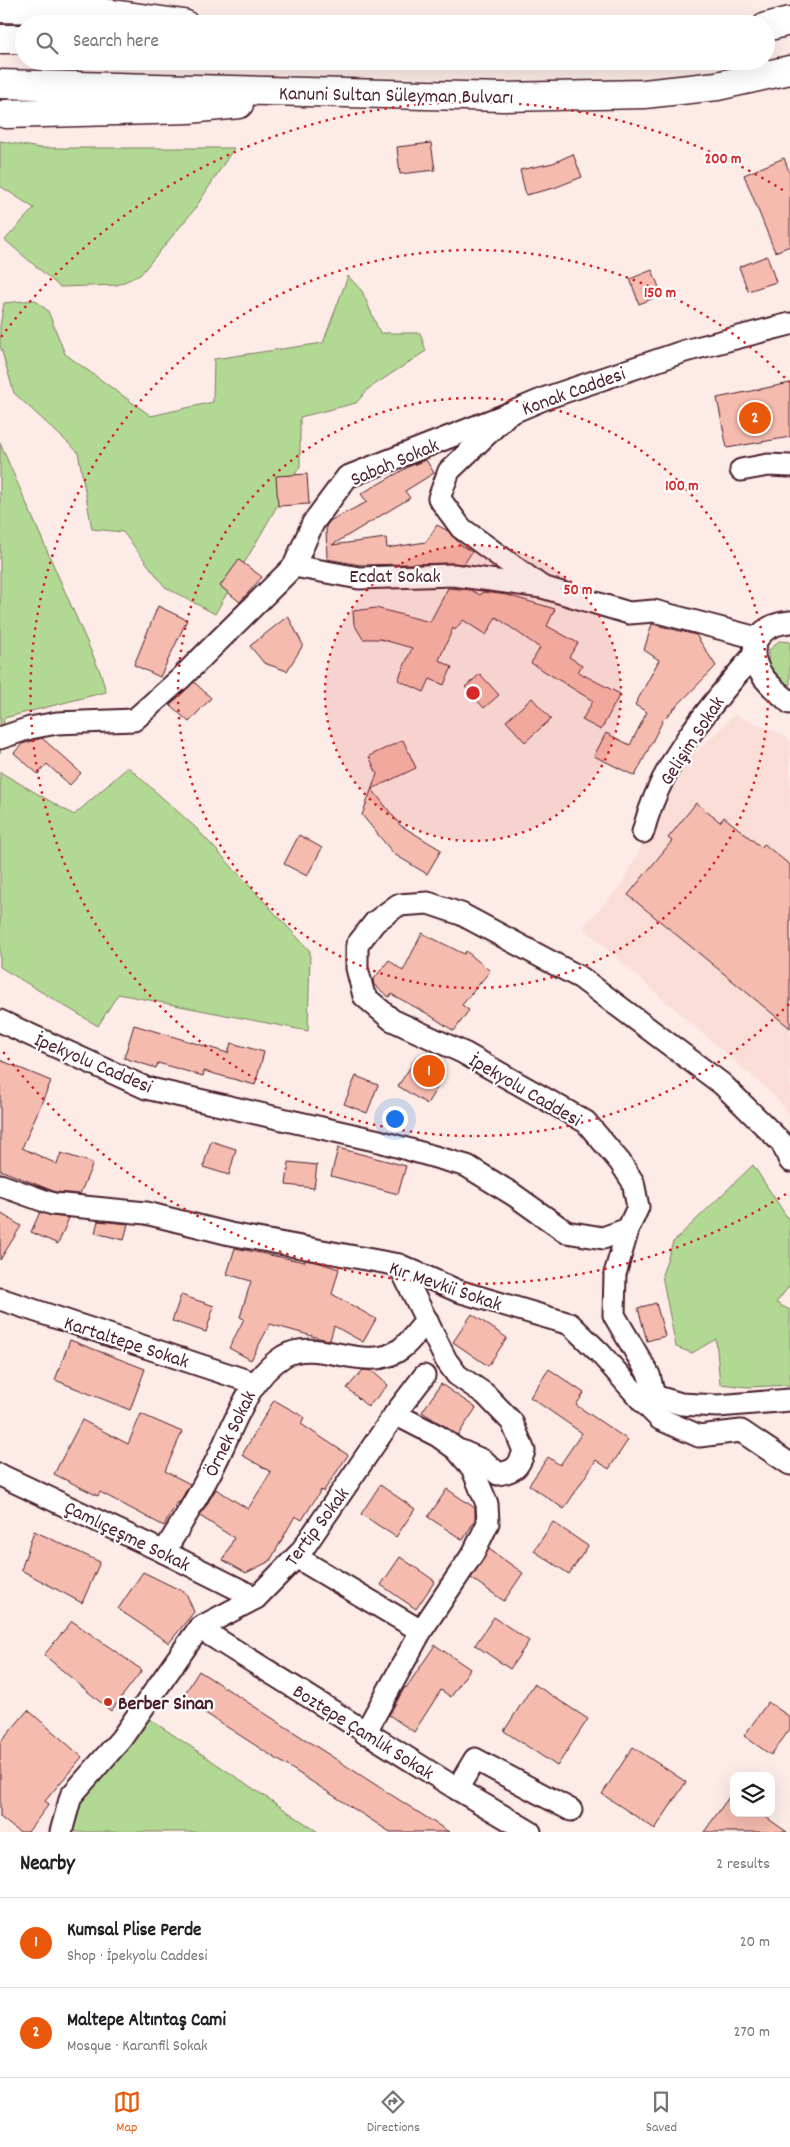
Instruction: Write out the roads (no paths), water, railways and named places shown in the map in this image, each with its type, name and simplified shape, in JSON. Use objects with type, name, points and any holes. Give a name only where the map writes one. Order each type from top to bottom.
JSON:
[{"type":"main road","points":[[0,8],[84,10],[120,15]]},
{"type":"main road","points":[[775,25],[790,21]]},
{"type":"main road","points":[[0,39],[15,39]]},
{"type":"main road","name":"Kanuni Sultan Süleyman Bulvarı","points":[[0,84],[504,97],[644,94],[717,86],[790,70]]},
{"type":"main road","points":[[6,114],[189,109],[355,93]]},
{"type":"street","name":"Konak Caddesi","points":[[542,587],[460,528],[439,498],[449,471],[508,414],[546,398],[685,351],[790,324]]},
{"type":"street","name":"Sabah Sokak","points":[[294,566],[313,523],[347,477],[508,414]]},
{"type":"street","points":[[740,470],[768,465],[790,458]]},
{"type":"street","points":[[768,465],[790,466]]},
{"type":"street","points":[[768,465],[790,475]]},
{"type":"street","name":"Ecdat Sokak","points":[[294,566],[360,578],[453,575],[542,587],[630,612],[654,611],[755,647]]},
{"type":"street","points":[[0,738],[30,728],[57,723],[134,720],[180,679],[294,566]]},
{"type":"street","name":"Gelişim Sokak","points":[[643,832],[649,809],[671,764],[717,698],[770,627],[790,622]]},
{"type":"street","points":[[755,647],[763,676],[790,703]]},
{"type":"street","name":"İpekyolu Caddesi","points":[[0,1021],[146,1088],[379,1141],[466,1166],[514,1195],[566,1232],[603,1238],[628,1228],[638,1207],[632,1182],[620,1162],[586,1122],[464,1053],[392,1020],[364,996],[357,968],[357,945],[375,922],[398,905],[428,903],[461,914],[581,978],[722,1084],[782,1143],[790,1160]]},
{"type":"street","name":"Kır Mevkii Sokak","points":[[0,1185],[53,1204],[146,1213],[230,1234],[399,1266],[458,1291],[570,1324],[649,1399],[660,1419],[699,1436],[742,1431],[790,1464]]},
{"type":"street","points":[[628,1228],[615,1274],[614,1314],[648,1375],[649,1399],[681,1404],[718,1406],[790,1400]]},
{"type":"street","points":[[395,1414],[438,1436],[456,1449],[484,1461],[498,1474],[510,1472],[520,1464],[524,1451],[512,1422],[485,1394],[457,1374],[446,1360],[399,1266]]},
{"type":"street","name":"Kartaltepe Sokak","points":[[0,1299],[254,1383]]},
{"type":"street","name":"Örnek Sokak","points":[[164,1552],[210,1473],[254,1383],[284,1357],[299,1350],[366,1358],[387,1356],[401,1348],[427,1320]]},
{"type":"street","name":"Tertip Sokak","points":[[61,1832],[71,1796],[121,1739],[200,1628],[256,1598],[296,1557],[395,1414],[424,1376]]},
{"type":"street","points":[[365,1733],[421,1631],[474,1552],[488,1523],[487,1504],[472,1468],[456,1449]]},
{"type":"street","name":"Çamlıçeşme Sokak","points":[[0,1475],[164,1552],[256,1598]]},
{"type":"street","points":[[296,1557],[421,1631]]},
{"type":"street","name":"Boztepe Çamlık Sokak","points":[[200,1628],[365,1733],[530,1832]]},
{"type":"street","points":[[457,1789],[475,1759],[571,1810]]},
{"type":"place","name":"Maltepe Altıntaş Cami","points":[[755,418]]},
{"type":"place","name":"Kumsal Plise Perde","points":[[429,1071]]},
{"type":"place","name":"Berber Sinan","points":[[108,1702]]}]
